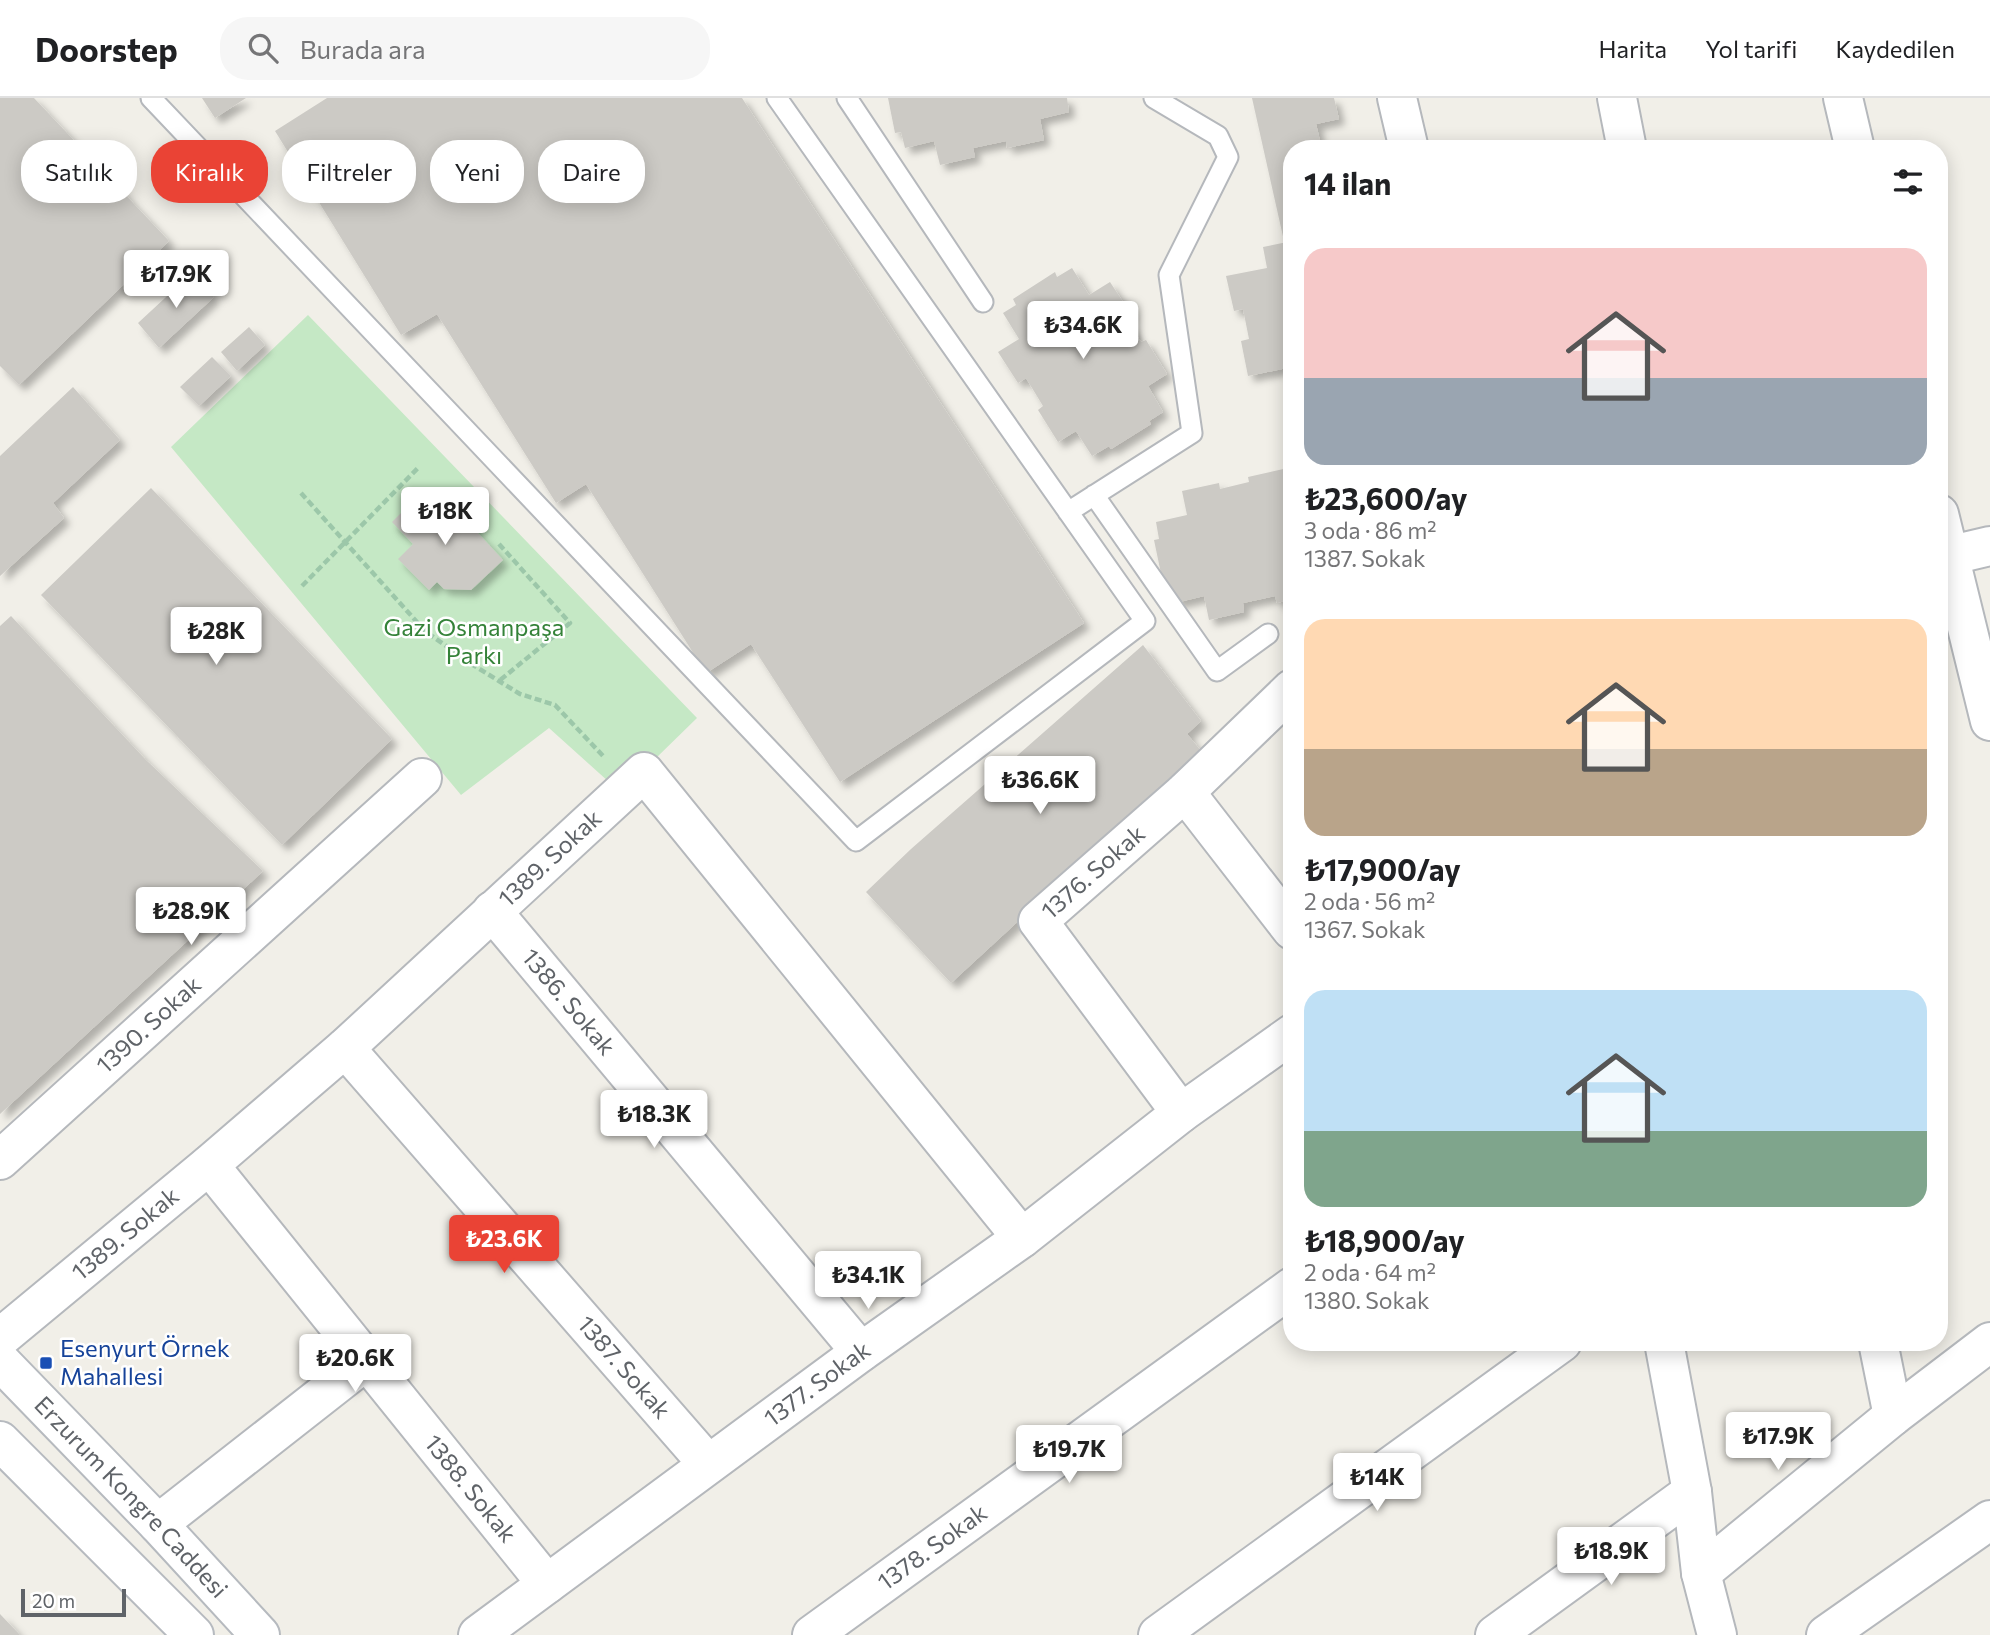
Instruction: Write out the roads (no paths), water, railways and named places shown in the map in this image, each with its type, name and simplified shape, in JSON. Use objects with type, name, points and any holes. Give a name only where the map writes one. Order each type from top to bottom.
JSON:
[{"type":"street","points":[[1398,98],[1407,140]]},
{"type":"street","points":[[1617,98],[1625,140]]},
{"type":"street","points":[[1843,98],[1853,140]]},
{"type":"street","points":[[1948,556],[1990,546]]},
{"type":"street","points":[[1948,571],[1990,720]]},
{"type":"street","name":"1376. Sokak","points":[[1181,1113],[1038,922],[1185,792],[1283,698]]},
{"type":"street","name":"1389. Sokak","points":[[0,1338],[209,1166],[345,1048],[644,772],[1022,1238]]},
{"type":"street","name":"1390. Sokak","points":[[0,1160],[422,778]]},
{"type":"street","points":[[1185,792],[1283,918]]},
{"type":"street","name":"1386. Sokak","points":[[492,911],[862,1352]]},
{"type":"street","name":"1377. Sokak","points":[[478,1635],[708,1464],[1022,1238],[1181,1113],[1283,1040]]},
{"type":"street","name":"1387. Sokak","points":[[345,1048],[708,1464]]},
{"type":"street","name":"1388. Sokak","points":[[209,1166],[547,1584]]},
{"type":"street","name":"1378. Sokak","points":[[812,1635],[1283,1294]]},
{"type":"street","points":[[1701,1573],[1893,1416],[1990,1342]]},
{"type":"street","points":[[1158,1635],[1550,1351]]},
{"type":"street","points":[[1666,1351],[1692,1492],[1701,1573],[1717,1635]]},
{"type":"street","points":[[1880,1351],[1893,1416]]},
{"type":"street","name":"Erzurum Kongre Caddesi","points":[[0,1360],[158,1524],[260,1635]]},
{"type":"street","points":[[158,1524],[366,1361]]},
{"type":"street","name":"Erzurum Kongre Caddesi","points":[[0,1441],[186,1632]]},
{"type":"street","points":[[1495,1635],[1692,1492]]},
{"type":"street","points":[[1826,1635],[1990,1520]]},
{"type":"lane","points":[[151,98],[856,841],[1145,621],[777,98]]},
{"type":"lane","points":[[847,98],[983,302]]},
{"type":"lane","points":[[1068,512],[1192,433],[1169,275],[1228,157],[1218,136],[1154,98]]},
{"type":"lane","points":[[1094,495],[1217,671],[1268,634]]},
{"type":"place","name":"Esenyurt Örnek Mahallesi","points":[[46,1363]]},
{"type":"park label","name":"Gazi Osmanpaşa Parkı","points":[[474,642]]}]
